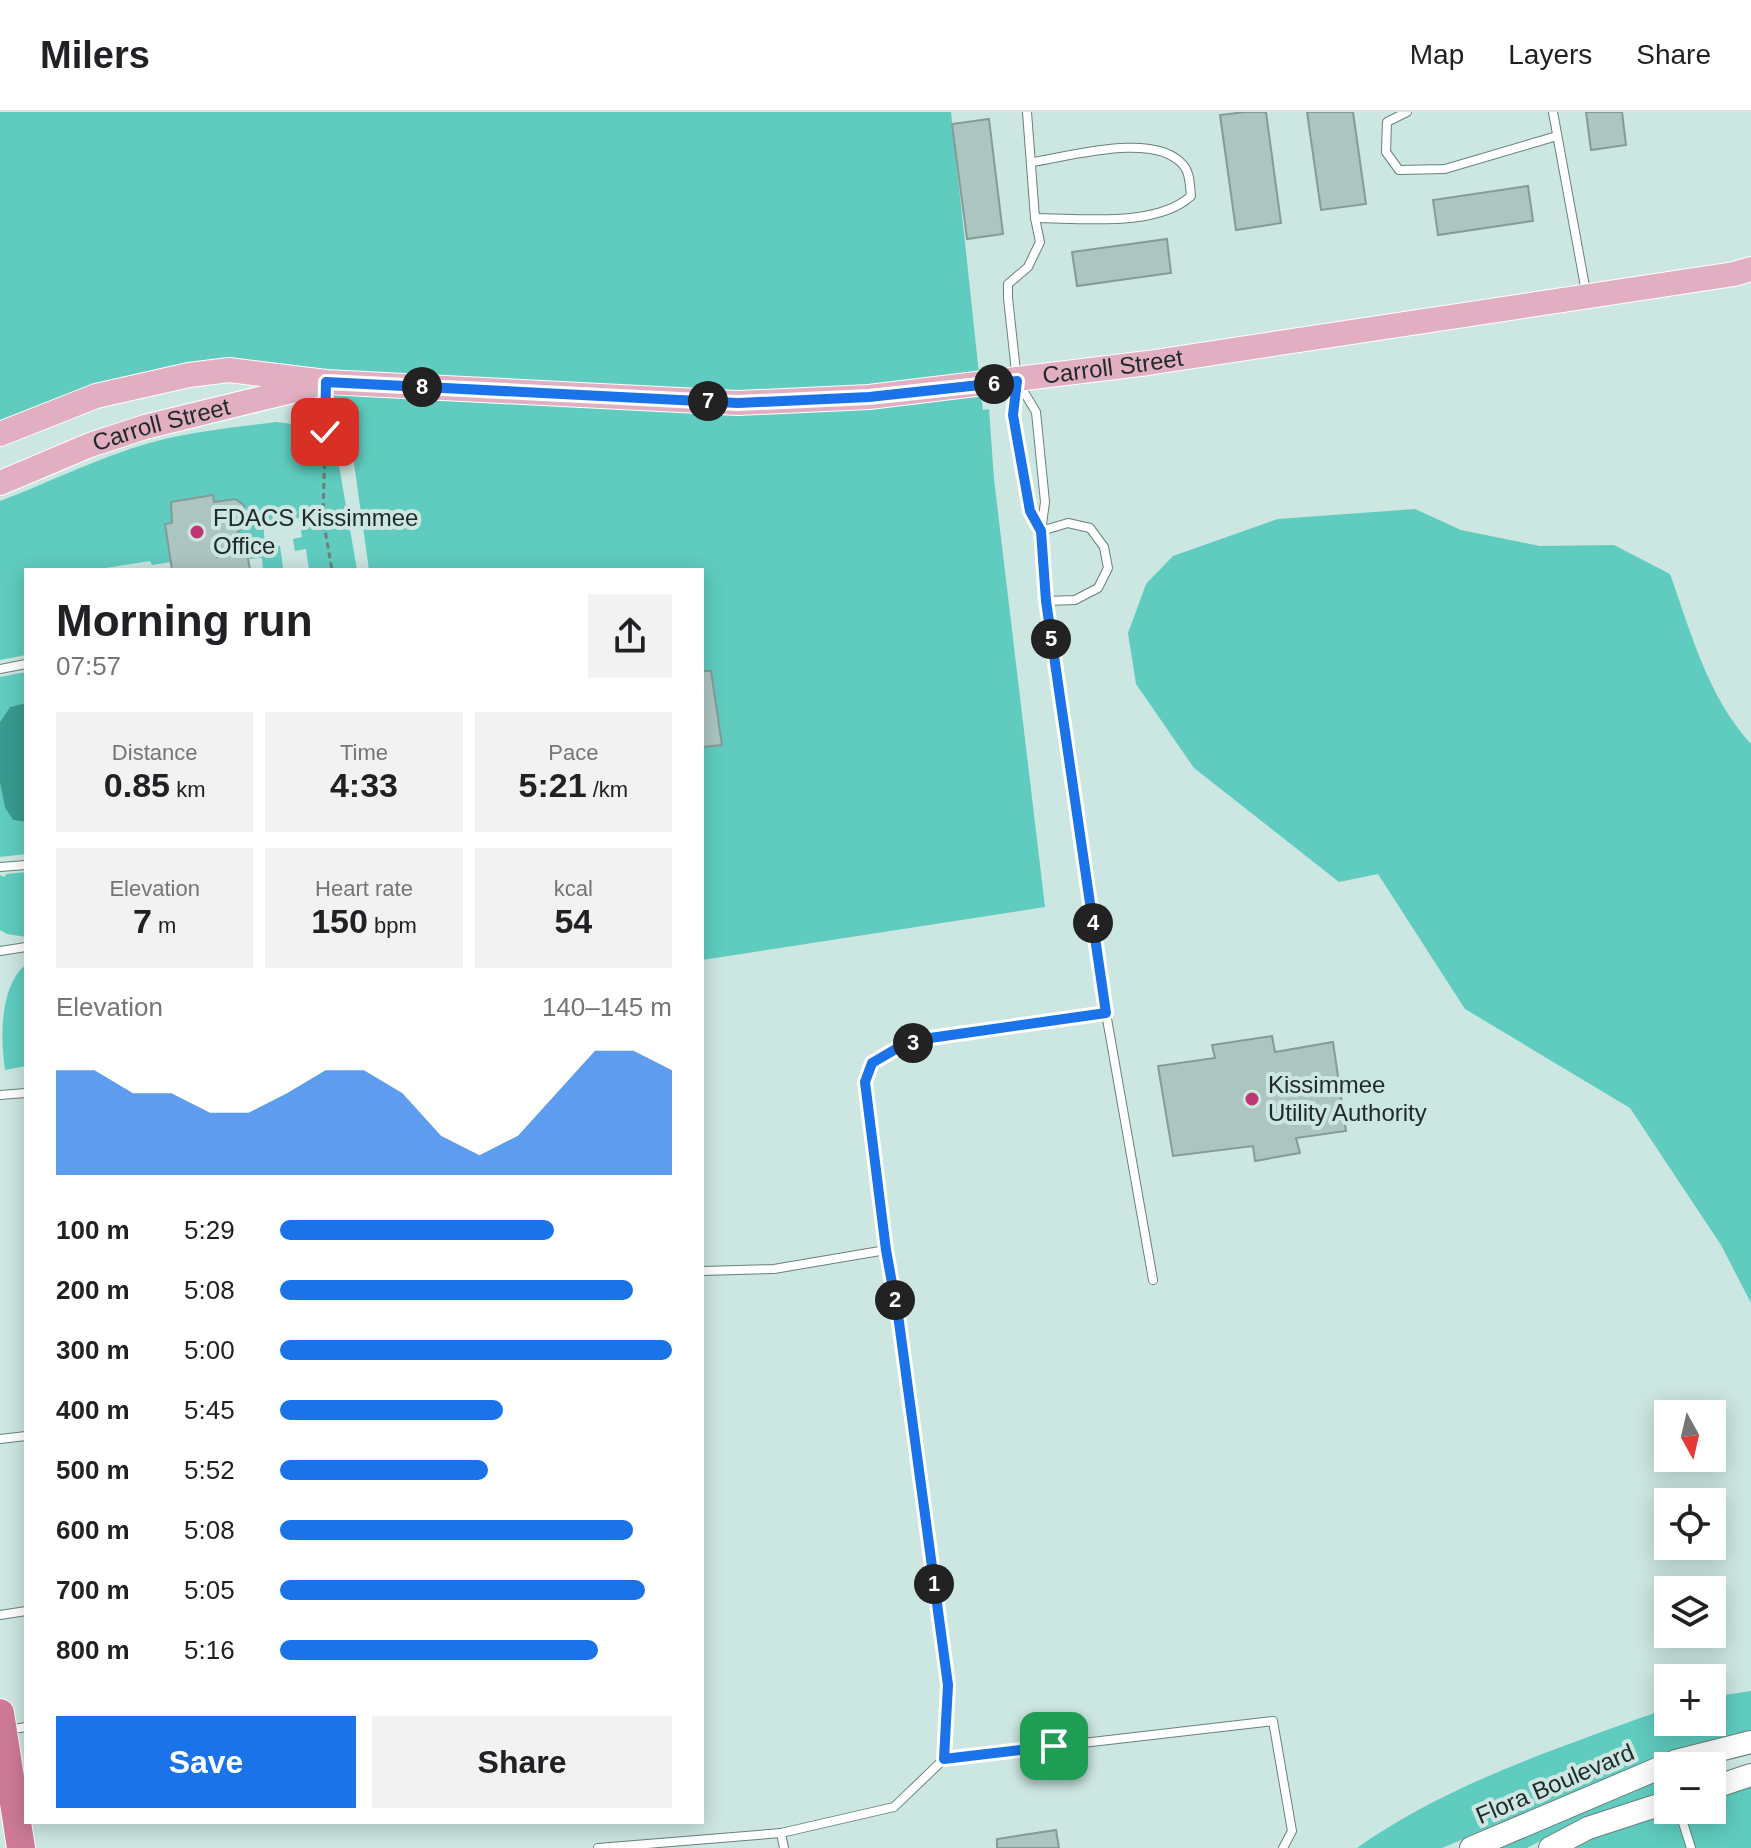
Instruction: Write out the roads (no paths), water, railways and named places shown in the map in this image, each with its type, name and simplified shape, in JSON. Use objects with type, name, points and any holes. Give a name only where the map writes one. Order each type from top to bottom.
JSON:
[{"type":"highway","points":[[9,1723],[21,1848]]},
{"type":"main road","name":"Carroll Street","points":[[0,434],[96,396],[189,375],[229,370],[326,382],[738,403],[869,397],[1017,381],[1751,269]]},
{"type":"main road","name":"Carroll Street","points":[[0,483],[90,445],[145,427],[326,382]]},
{"type":"street","name":"Flora Boulevard","points":[[1471,1848],[1676,1761],[1751,1742]]},
{"type":"street","points":[[1726,1783],[1751,1775]]},
{"type":"street","points":[[1550,1848],[1588,1828],[1654,1807]]},
{"type":"lane","points":[[1027,112],[1035,218],[1040,242],[1028,267],[1008,284],[1017,381],[1013,415],[1030,511],[1041,531]]},
{"type":"lane","points":[[1407,112],[1387,122],[1386,152],[1399,170],[1445,169],[1557,136]]},
{"type":"lane","points":[[1553,112],[1586,296]]},
{"type":"lane","points":[[1033,162],[1129,146],[1173,154],[1187,168],[1191,196],[1180,206],[1132,218],[1035,218]]},
{"type":"lane","points":[[1017,381],[1036,412],[1045,502],[1041,531],[1046,601],[1106,1013],[1153,1280]]},
{"type":"lane","points":[[1041,531],[1068,523],[1090,528],[1104,547],[1108,568],[1098,588],[1075,600],[1046,601]]},
{"type":"lane","points":[[0,669],[24,664]]},
{"type":"lane","points":[[0,867],[24,865]]},
{"type":"lane","points":[[0,951],[24,947]]},
{"type":"lane","points":[[944,1759],[948,1685],[865,1082],[872,1063],[901,1046],[930,1038],[1106,1013]]},
{"type":"lane","points":[[0,1095],[24,1093]]},
{"type":"lane","points":[[704,1271],[774,1269],[886,1250]]},
{"type":"lane","points":[[0,1439],[24,1436]]},
{"type":"lane","points":[[0,1615],[24,1611]]},
{"type":"lane","points":[[598,1848],[781,1833],[894,1807],[944,1759],[1273,1721],[1292,1831],[1283,1848]]},
{"type":"lane","points":[[1683,1824],[1691,1848]]},
{"type":"lane","points":[[781,1833],[784,1848]]},
{"type":"place","name":"FDACS Kissimmee Office","points":[[197,532]]},
{"type":"place","name":"Kissimmee Utility Authority","points":[[1252,1099]]}]
